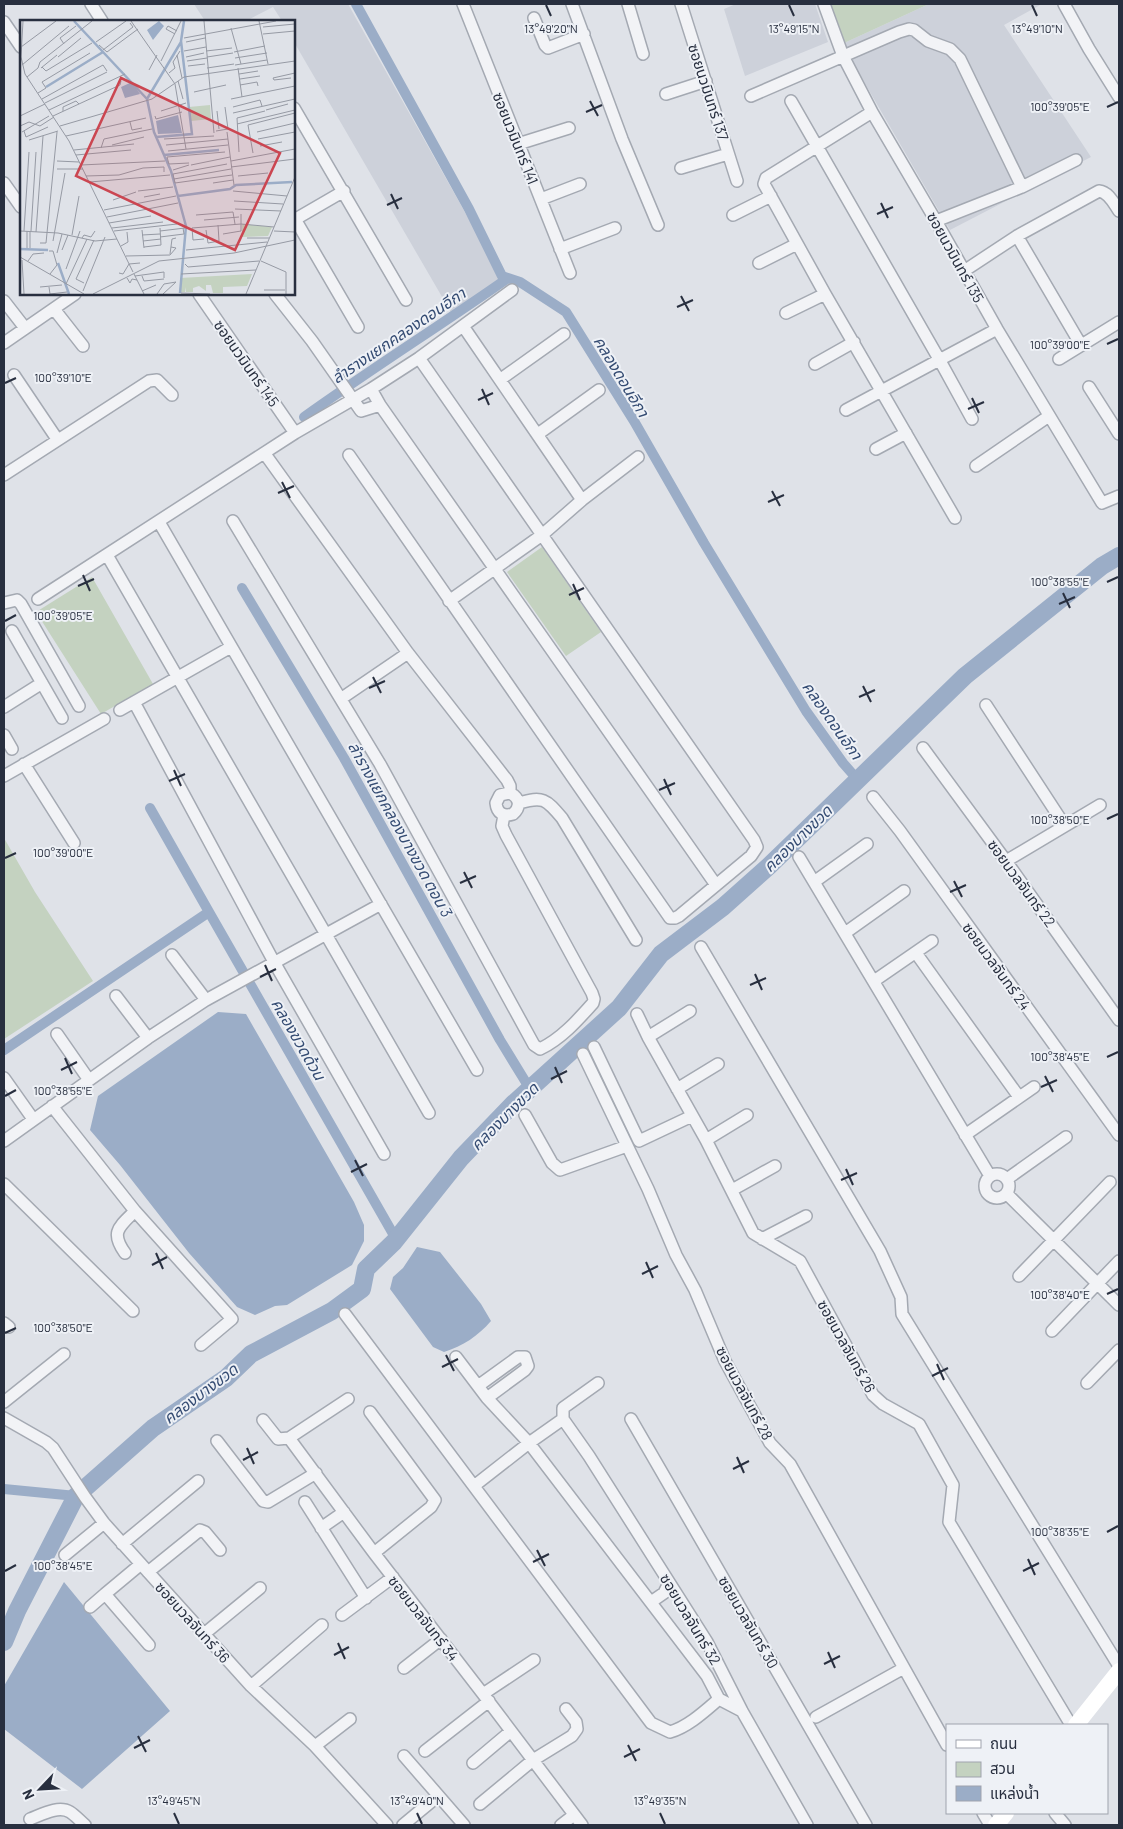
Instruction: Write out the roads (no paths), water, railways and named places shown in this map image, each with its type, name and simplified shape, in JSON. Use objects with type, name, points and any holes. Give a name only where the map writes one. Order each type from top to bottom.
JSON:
[{"type":"main road","points":[[1077,1724],[1119,1671]]},
{"type":"main road","points":[[996,1825],[1005,1814]]},
{"type":"street","points":[[91,4],[101,20]]},
{"type":"street","name":"ซอยนวมินทร์ 141","points":[[463,4],[570,273]]},
{"type":"street","points":[[572,4],[622,139],[658,225]]},
{"type":"street","points":[[628,4],[643,54]]},
{"type":"street","name":"ซอยนวมินทร์ 137","points":[[681,4],[737,181]]},
{"type":"street","name":"ซอยนวมินทร์ 135","points":[[824,4],[843,56],[872,112],[997,330],[1102,503],[1119,496]]},
{"type":"street","points":[[1064,4],[1119,98]]},
{"type":"street","points":[[534,18],[548,48],[584,34]]},
{"type":"street","points":[[4,22],[20,46]]},
{"type":"street","points":[[751,96],[909,29],[919,32],[934,44],[950,49],[960,59],[1022,187]]},
{"type":"street","points":[[666,94],[706,81]]},
{"type":"street","points":[[791,101],[940,359],[972,419]]},
{"type":"street","points":[[295,110],[406,300]]},
{"type":"street","points":[[872,112],[766,178],[764,184],[825,294],[955,518]]},
{"type":"street","points":[[518,144],[569,128]]},
{"type":"street","points":[[681,168],[728,154]]},
{"type":"street","points":[[936,221],[1022,187],[1076,160]]},
{"type":"street","points":[[4,183],[20,206]]},
{"type":"street","points":[[541,199],[580,184]]},
{"type":"street","points":[[295,218],[344,191]]},
{"type":"street","points":[[964,271],[1017,236],[1099,191],[1107,195],[1119,211]]},
{"type":"street","points":[[734,216],[771,196]]},
{"type":"street","points":[[295,221],[358,327]]},
{"type":"street","points":[[560,249],[615,228]]},
{"type":"street","points":[[1017,236],[1081,345]]},
{"type":"street","points":[[759,264],[797,244]]},
{"type":"street","points":[[38,599],[295,433],[354,400],[419,358],[512,290]]},
{"type":"street","points":[[786,313],[825,294]]},
{"type":"street","points":[[4,343],[75,295]]},
{"type":"street","name":"ซอยนวมินทร์ 145","points":[[200,295],[295,433]]},
{"type":"street","points":[[276,295],[312,341],[361,411],[380,405]]},
{"type":"street","points":[[4,302],[25,328]]},
{"type":"street","points":[[54,309],[83,346]]},
{"type":"street","points":[[1059,359],[1119,322]]},
{"type":"street","points":[[463,326],[582,500]]},
{"type":"street","points":[[846,410],[997,330]]},
{"type":"street","points":[[500,379],[564,334]]},
{"type":"street","points":[[815,364],[854,342]]},
{"type":"street","points":[[349,456],[670,918],[679,916],[751,856],[757,847],[754,840],[419,358]]},
{"type":"street","points":[[14,375],[57,439]]},
{"type":"street","points":[[4,474],[149,381],[157,380],[172,395]]},
{"type":"street","points":[[1090,387],[1119,434]]},
{"type":"street","points":[[371,389],[380,405],[716,885]]},
{"type":"street","points":[[538,434],[598,390]]},
{"type":"street","points":[[976,466],[1049,416]]},
{"type":"street","points":[[876,449],[906,433]]},
{"type":"street","points":[[265,454],[408,653],[497,766],[507,780],[510,793]]},
{"type":"street","points":[[449,601],[542,535],[582,500],[638,457]]},
{"type":"street","points":[[234,521],[342,698],[534,1045],[540,1049],[575,1023],[593,1003],[594,999],[506,835],[502,826],[504,815]]},
{"type":"street","points":[[159,522],[476,1070]]},
{"type":"street","points":[[107,555],[429,1113]]},
{"type":"street","points":[[4,603],[17,600],[21,604],[79,706]]},
{"type":"street","points":[[12,630],[62,718]]},
{"type":"street","points":[[120,710],[232,646]]},
{"type":"street","points":[[342,698],[408,653]]},
{"type":"street","points":[[4,707],[42,683]]},
{"type":"street","points":[[134,702],[274,962],[384,1154]]},
{"type":"street","points":[[986,705],[1065,826]]},
{"type":"street","points":[[4,776],[104,719]]},
{"type":"street","points":[[4,735],[12,749]]},
{"type":"street","name":"ซอยนวลจันทร์ 22","points":[[923,748],[1119,1020]]},
{"type":"street","points":[[24,764],[74,843]]},
{"type":"street","points":[[510,793],[517,798],[518,808],[513,814],[504,815],[500,813],[496,803],[500,794],[510,793]]},
{"type":"street","points":[[519,803],[536,798],[545,800],[552,806],[562,818],[636,940]]},
{"type":"street","name":"ซอยนวลจันทร์ 24","points":[[874,798],[900,831],[1119,1136]]},
{"type":"street","points":[[1006,861],[1100,805]]},
{"type":"street","points":[[814,882],[867,844]]},
{"type":"street","points":[[799,857],[990,1176]]},
{"type":"street","points":[[845,933],[904,891]]},
{"type":"street","points":[[4,1141],[148,1038],[206,1000],[381,904]]},
{"type":"street","points":[[874,981],[932,941]]},
{"type":"street","points":[[701,947],[880,1251],[901,1297],[902,1314],[1119,1666]]},
{"type":"street","points":[[916,953],[1019,1097]]},
{"type":"street","points":[[172,955],[206,1000]]},
{"type":"street","points":[[116,996],[148,1038]]},
{"type":"street","points":[[648,1037],[690,1011]]},
{"type":"street","name":"ซอยนวลจันทร์ 26","points":[[637,1014],[706,1140],[753,1233],[800,1261],[873,1395],[883,1404],[919,1424],[953,1485],[949,1522],[1070,1724]]},
{"type":"street","points":[[57,1034],[89,1080]]},
{"type":"street","points":[[594,1047],[639,1141],[692,1116]]},
{"type":"street","name":"ซอยนวลจันทร์ 28","points":[[583,1054],[676,1255],[695,1290],[725,1361],[770,1443],[790,1464],[946,1743]]},
{"type":"street","points":[[677,1089],[718,1064]]},
{"type":"street","points":[[4,1078],[33,1119]]},
{"type":"street","points":[[965,1135],[1034,1087]]},
{"type":"street","points":[[52,1106],[135,1212],[232,1319],[201,1345]]},
{"type":"street","points":[[525,1115],[550,1161],[560,1170],[627,1146]]},
{"type":"street","points":[[706,1140],[747,1115]]},
{"type":"street","points":[[1007,1179],[1066,1137]]},
{"type":"street","points":[[732,1190],[775,1166]]},
{"type":"street","points":[[999,1174],[1007,1179],[1009,1186],[1007,1194],[1000,1199],[988,1195],[984,1187],[990,1176],[999,1174]]},
{"type":"street","points":[[1019,1276],[1110,1182]]},
{"type":"street","points":[[4,1184],[133,1311]]},
{"type":"street","points":[[1007,1194],[1119,1305]]},
{"type":"street","points":[[125,1253],[118,1243],[117,1232],[118,1228],[135,1212]]},
{"type":"street","points":[[762,1239],[806,1216]]},
{"type":"street","points":[[1052,1331],[1119,1261]]},
{"type":"street","points":[[345,1314],[651,1723],[670,1732],[674,1731],[699,1716],[719,1699]]},
{"type":"street","points":[[1087,1383],[1119,1350]]},
{"type":"street","points":[[4,1402],[64,1354]]},
{"type":"street","points":[[478,1386],[518,1356],[525,1357],[528,1366],[526,1370],[487,1398]]},
{"type":"street","points":[[456,1357],[487,1398],[529,1443],[707,1676],[719,1699],[742,1711]]},
{"type":"street","points":[[474,1486],[529,1443],[563,1420],[563,1408],[598,1383]]},
{"type":"street","points":[[289,1438],[348,1398]]},
{"type":"street","points":[[370,1412],[435,1500],[432,1507],[374,1553]]},
{"type":"street","name":"ซอยนวลจันทร์ 36","points":[[4,1418],[53,1448],[84,1497],[122,1544],[251,1686],[315,1746],[385,1825]]},
{"type":"street","name":"ซอยนวลจันทร์ 30","points":[[631,1419],[866,1825]]},
{"type":"street","name":"ซอยนวลจันทร์ 34","points":[[262,1420],[278,1439],[289,1438],[374,1553],[582,1825]]},
{"type":"street","name":"ซอยนวลจันทร์ 32","points":[[563,1420],[589,1456],[707,1642],[742,1711],[807,1825]]},
{"type":"street","points":[[216,1441],[263,1501],[268,1502],[316,1474]]},
{"type":"street","points":[[122,1544],[198,1481]]},
{"type":"street","points":[[305,1502],[366,1598]]},
{"type":"street","points":[[321,1528],[344,1512]]},
{"type":"street","points":[[65,1555],[104,1523]]},
{"type":"street","points":[[90,1606],[200,1530],[205,1532],[220,1550]]},
{"type":"street","points":[[342,1615],[393,1578]]},
{"type":"street","points":[[651,1602],[664,1593],[669,1583]]},
{"type":"street","points":[[204,1634],[260,1588]]},
{"type":"street","points":[[105,1594],[149,1645]]},
{"type":"street","points":[[251,1686],[322,1625]]},
{"type":"street","points":[[404,1668],[441,1639]]},
{"type":"street","points":[[425,1751],[486,1697],[534,1660]]},
{"type":"street","points":[[816,1717],[904,1668]]},
{"type":"street","points":[[480,1804],[533,1760],[572,1736],[577,1729],[576,1722],[566,1709]]},
{"type":"street","points":[[315,1746],[350,1719]]},
{"type":"street","points":[[473,1763],[511,1731]]},
{"type":"street","points":[[404,1756],[464,1825]]},
{"type":"street","points":[[403,1825],[438,1796]]},
{"type":"street","points":[[30,1819],[52,1811],[63,1810],[69,1812],[85,1825]]},
{"type":"street","points":[[984,1814],[990,1825]]},
{"type":"street","points":[[1055,1814],[1065,1825]]},
{"type":"street","points":[[561,1825],[574,1815]]},
{"type":"water","points":[[218,1012],[246,1014],[354,1202],[364,1225],[364,1241],[352,1265],[287,1305],[275,1306],[255,1315],[237,1307],[189,1253],[90,1130],[98,1096]]},
{"type":"water","points":[[417,1247],[440,1252],[481,1304],[491,1321],[470,1340],[444,1352],[433,1347],[390,1289],[393,1277],[403,1268]]},
{"type":"water","points":[[64,1582],[170,1711],[82,1789],[4,1729],[4,1686]]},
{"type":"waterway","name":"คลองดอนอีกา","points":[[356,4],[469,209],[502,276],[520,282],[566,312],[634,421],[704,543],[806,711],[843,763],[857,779]]},
{"type":"waterway","name":"ลำรางแยกคลองดอนอีกา","points":[[304,417],[508,278]]},
{"type":"waterway","name":"คลองบางขวด","points":[[4,1642],[17,1611],[76,1496],[153,1428],[226,1378],[251,1354],[332,1311],[362,1289],[366,1269],[394,1242],[461,1158],[513,1104],[619,1008],[661,954],[723,907],[769,866],[965,676],[1102,566],[1119,556]]},
{"type":"waterway","name":"ลำรางแยกคลองบางขวด ตอน 3","points":[[242,588],[344,758],[500,1040],[530,1089]]},
{"type":"waterway","points":[[150,808],[209,912]]},
{"type":"waterway","name":"คลองขวดด้วน","points":[[4,1050],[209,912],[396,1239]]},
{"type":"waterway","points":[[4,1489],[76,1496]]}]
